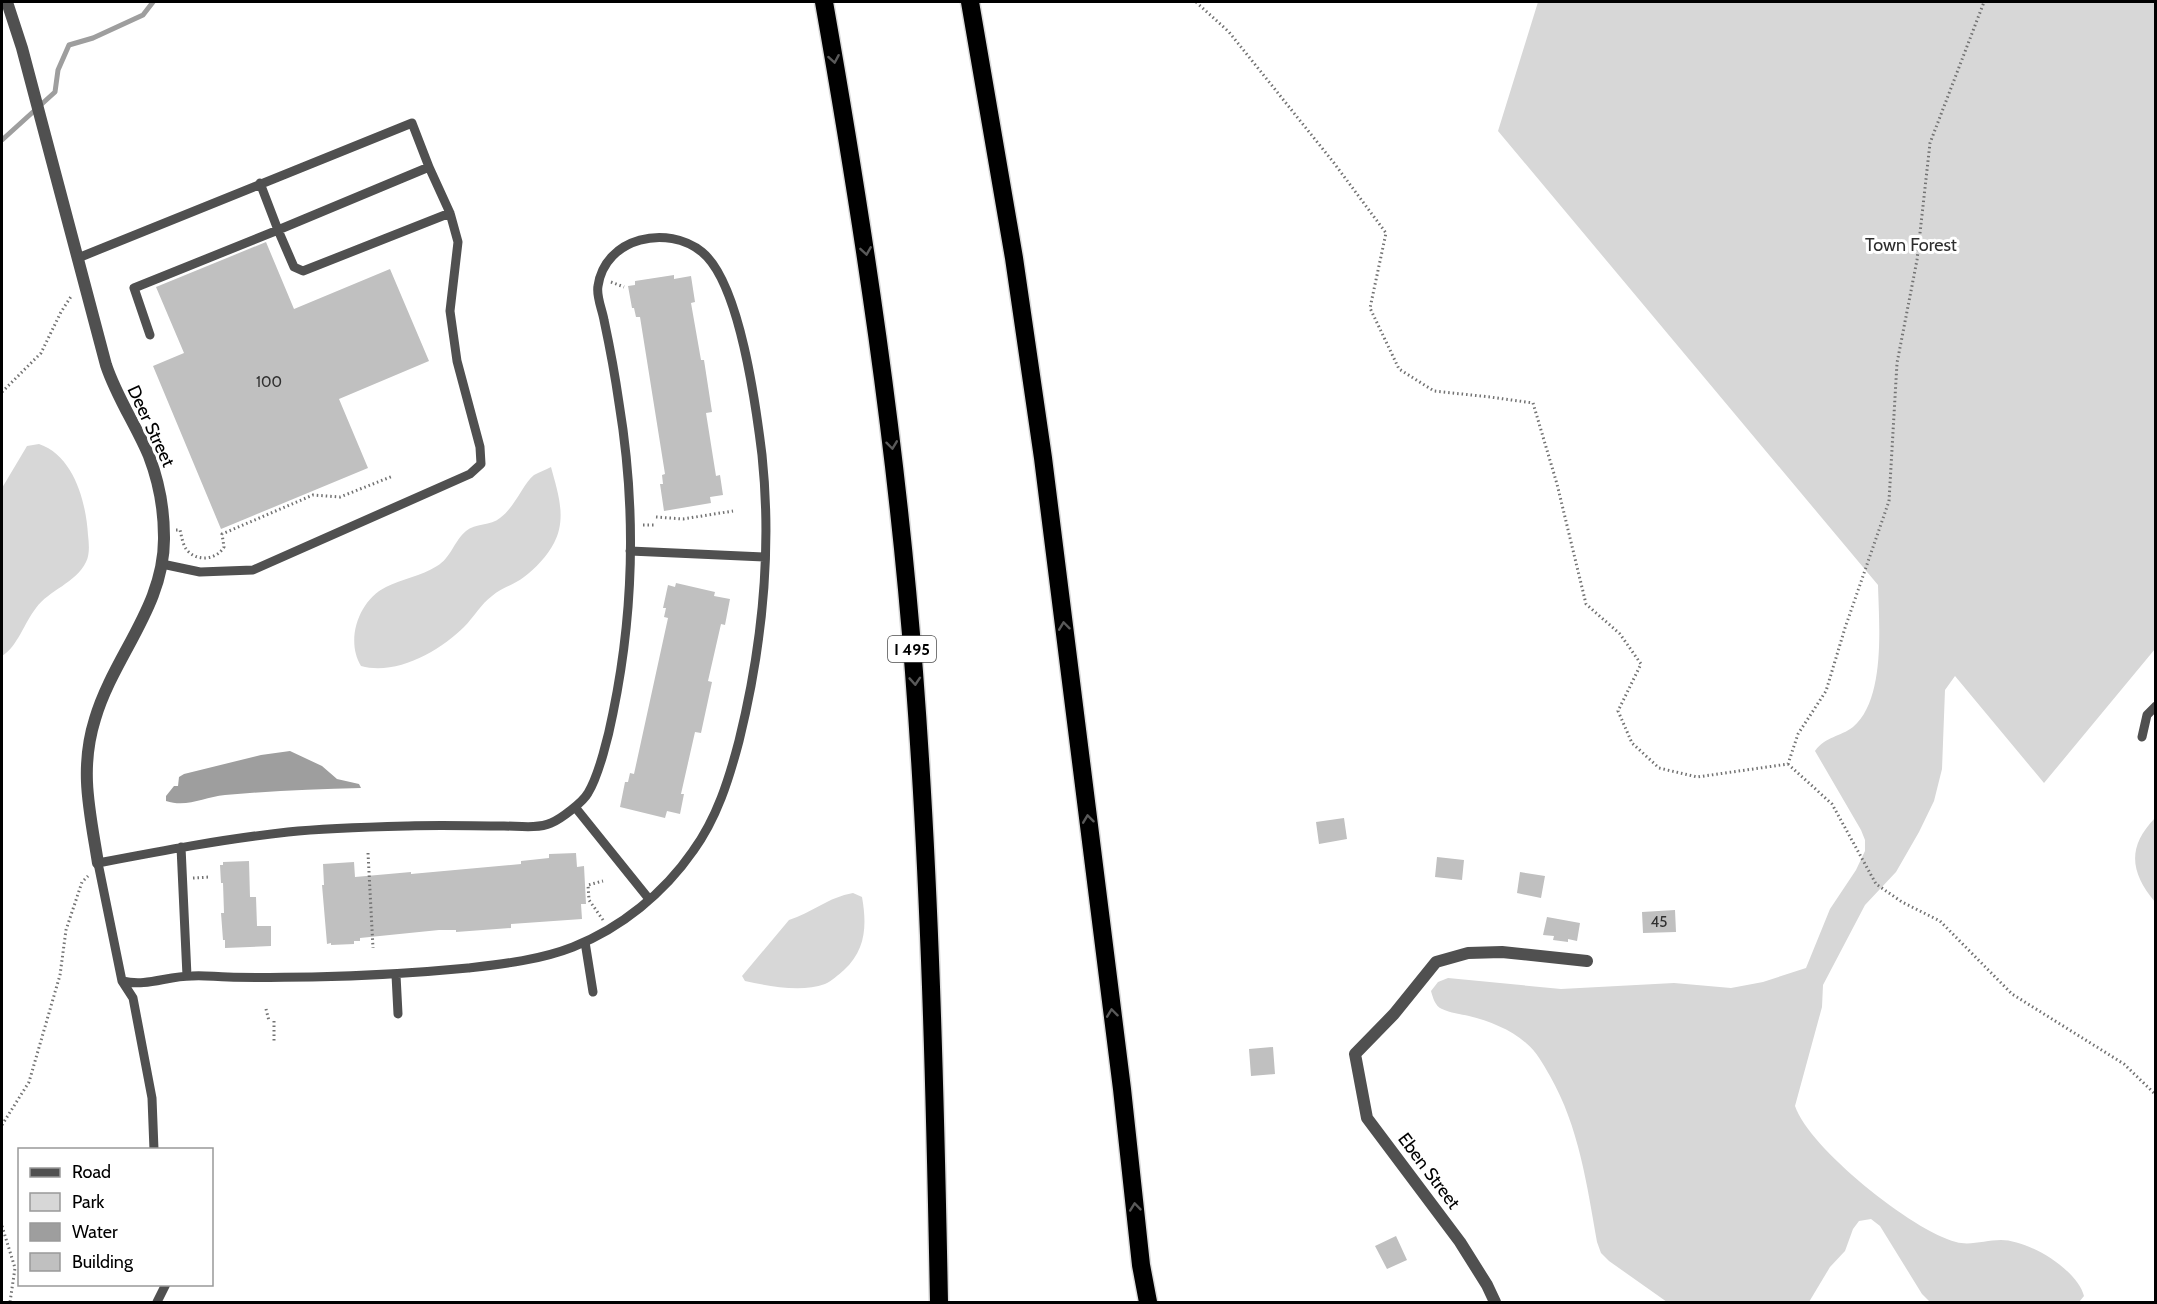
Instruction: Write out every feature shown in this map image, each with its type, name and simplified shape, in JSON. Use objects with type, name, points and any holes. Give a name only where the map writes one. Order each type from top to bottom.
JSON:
[{"type":"highway","name":"I 495","points":[[824,2],[873,293],[914,671],[931,965],[939,1302]]},
{"type":"highway","points":[[970,2],[1014,258],[1043,458],[1122,1089],[1141,1265],[1148,1302]]},
{"type":"street","name":"Deer Street","points":[[7,2],[114,389],[145,449],[156,479],[164,525],[162,564],[152,600],[105,694],[91,735],[86,765],[87,797],[98,863]]},
{"type":"street","name":"Eben Street","points":[[1495,1302],[1460,1242],[1367,1118],[1355,1054],[1394,1014],[1436,962],[1468,953],[1502,952],[1587,961]]},
{"type":"lane","points":[[78,258],[412,123],[450,213],[458,242],[450,311],[457,361],[480,447],[481,464],[470,474],[253,570],[200,572],[162,564]]},
{"type":"lane","points":[[150,335],[134,288],[429,167]]},
{"type":"lane","points":[[260,183],[294,267],[303,271],[450,213]]},
{"type":"lane","points":[[122,981],[140,985],[187,976],[396,975],[532,959],[568,950],[622,921],[669,880],[696,848],[727,784],[745,717],[760,642],[765,557],[763,468],[757,410],[743,341],[720,275],[706,255],[684,240],[664,236],[646,237],[621,248],[605,267],[596,289],[621,410],[632,513],[626,647],[604,752],[588,793],[575,807],[552,823],[531,826],[412,826],[292,832],[181,847],[98,863],[122,981],[133,998],[152,1098],[154,1148]]},
{"type":"lane","points":[[630,551],[765,557]]},
{"type":"lane","points":[[2142,737],[2147,715],[2156,706]]},
{"type":"lane","points":[[575,807],[649,899]]},
{"type":"lane","points":[[181,847],[187,976]]},
{"type":"lane","points":[[585,942],[593,992]]},
{"type":"lane","points":[[396,975],[398,1014]]},
{"type":"lane","points":[[157,1302],[165,1286]]},
{"type":"path","points":[[1196,2],[1229,32],[1334,163],[1386,233],[1370,308],[1399,369],[1434,391],[1490,396],[1533,404],[1557,484],[1586,604],[1620,634],[1641,664],[1618,711],[1632,743],[1659,768],[1697,777],[1788,764]]},
{"type":"path","points":[[1788,764],[1798,734],[1826,691],[1889,501],[1897,363],[1917,260],[1930,143],[1984,2]]},
{"type":"path","points":[[2,392],[41,353],[61,312],[83,279]]},
{"type":"path","points":[[609,281],[624,287]]},
{"type":"path","points":[[175,530],[180,530],[183,544],[190,553],[214,557],[220,554],[224,547],[222,534],[313,495],[340,497],[393,476]]},
{"type":"path","points":[[656,517],[683,519],[733,511]]},
{"type":"path","points":[[638,525],[656,525]]},
{"type":"path","points":[[1788,764],[1832,804],[1876,884],[1902,902],[1940,921],[2012,994],[2124,1064],[2156,1095]]},
{"type":"path","points":[[368,853],[373,948]]},
{"type":"path","points":[[2,1125],[29,1082],[60,975],[66,930],[82,882],[98,863]]},
{"type":"path","points":[[603,882],[588,885],[589,900],[603,920]]},
{"type":"path","points":[[266,1009],[272,1021],[274,1043]]},
{"type":"path","points":[[2,1227],[15,1268],[10,1302]]},
{"type":"green space","name":"Town Forest","points":[[1538,2],[2155,2],[2155,649],[2044,783],[1955,676],[1945,690],[1942,769],[1934,801],[1896,872],[1865,905],[1823,985],[1822,1007],[1795,1106],[1804,1123],[1841,1165],[1890,1205],[1937,1235],[1956,1242],[2012,1241],[2037,1251],[2062,1266],[2072,1276],[2084,1296],[2079,1302],[1930,1302],[1922,1294],[1880,1226],[1871,1219],[1859,1221],[1853,1229],[1845,1251],[1830,1267],[1809,1302],[1667,1302],[1601,1253],[1575,1136],[1560,1095],[1537,1054],[1520,1038],[1506,1030],[1484,1020],[1440,1008],[1434,999],[1431,991],[1438,982],[1448,978],[1561,989],[1674,983],[1731,988],[1763,982],[1806,968],[1830,909],[1856,870],[1865,851],[1865,840],[1861,830],[1815,751],[1828,739],[1853,727],[1864,714],[1871,698],[1878,660],[1878,585],[1498,131]]},
{"type":"green space","points":[[39,444],[51,450],[61,459],[76,482],[87,522],[88,556],[76,576],[41,602],[17,640],[2,656],[2,488],[27,446]]},
{"type":"green space","points":[[551,467],[560,505],[560,524],[554,543],[537,566],[520,580],[492,596],[464,627],[430,653],[388,668],[361,666],[354,645],[355,633],[357,622],[368,601],[386,587],[442,563],[466,531],[500,518],[534,475]]},
{"type":"green space","points":[[2155,818],[2155,902],[2141,880],[2135,860],[2140,839]]},
{"type":"green space","points":[[853,893],[862,897],[863,936],[857,954],[835,978],[825,984],[806,988],[785,988],[745,981],[742,976],[789,920],[836,898]]},
{"type":"water","points":[[290,751],[322,766],[337,779],[359,784],[361,788],[225,795],[181,803],[166,801],[166,796],[174,786],[178,786],[179,777],[184,774],[261,755]]},
{"type":"building","points":[[266,242],[294,309],[390,269],[429,361],[339,399],[368,468],[221,529],[153,366],[184,353],[156,287]]},
{"type":"building","points":[[674,275],[674,279],[691,276],[695,302],[691,303],[701,360],[704,360],[712,412],[706,413],[716,476],[720,475],[723,495],[710,497],[711,503],[664,511],[660,484],[663,484],[662,475],[665,474],[640,317],[636,317],[634,308],[632,308],[628,286],[635,285],[635,281]]},
{"type":"building","points":[[676,583],[715,592],[714,596],[730,599],[725,625],[721,624],[708,681],[712,682],[701,733],[695,732],[681,794],[684,794],[680,814],[667,811],[665,818],[620,807],[625,782],[628,782],[630,773],[634,774],[668,618],[664,617],[666,608],[663,608],[668,585],[675,587]]},
{"type":"building","points":[[1344,818],[1347,839],[1319,844],[1316,822]]},
{"type":"building","points":[[576,853],[577,867],[584,866],[586,904],[581,904],[582,919],[511,924],[511,928],[456,932],[456,930],[439,930],[360,938],[360,941],[354,941],[354,944],[327,944],[322,885],[324,885],[323,864],[354,862],[355,877],[521,864],[521,861],[549,858],[549,854]]},
{"type":"building","points":[[1437,857],[1464,860],[1462,880],[1435,877]]},
{"type":"building","points":[[249,861],[250,897],[256,897],[257,926],[271,926],[271,946],[225,948],[221,913],[224,913],[223,883],[221,883],[220,865],[223,865],[223,862]]},
{"type":"building","points":[[1520,872],[1545,876],[1541,898],[1517,893]]},
{"type":"building","points":[[1675,910],[1676,932],[1643,933],[1642,912]]},
{"type":"building","points":[[1547,917],[1580,923],[1577,941],[1553,940],[1554,936],[1543,935]]},
{"type":"building","points":[[1273,1047],[1275,1074],[1251,1076],[1249,1049]]},
{"type":"building","points":[[1396,1236],[1407,1260],[1387,1269],[1375,1246]]},
{"type":"waterway","points":[[2,140],[55,92],[58,70],[69,45],[93,38],[143,15],[153,2]]}]
